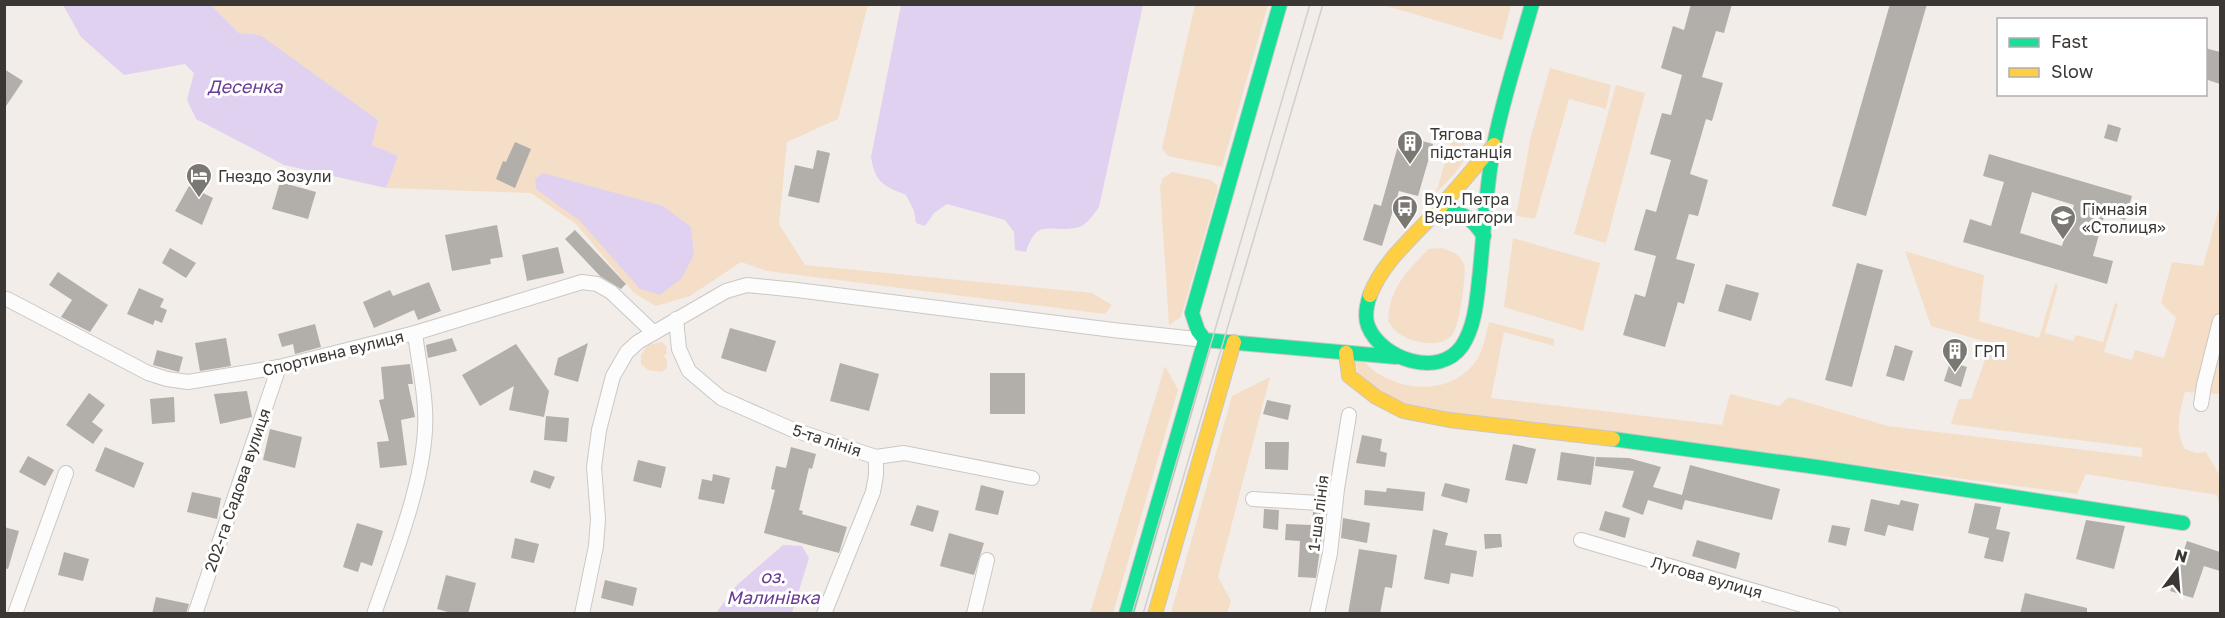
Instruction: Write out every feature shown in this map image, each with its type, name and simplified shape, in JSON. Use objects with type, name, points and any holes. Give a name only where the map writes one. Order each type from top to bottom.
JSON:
[{"type":"main road","points":[[1280,4],[1192,313],[1198,331],[1205,340],[1399,357],[1418,363],[1433,363],[1448,358],[1460,348],[1474,313],[1494,145],[1532,4]]},
{"type":"main road","points":[[1399,357],[1379,342],[1369,328],[1366,308],[1371,290],[1386,264],[1494,145]]},
{"type":"main road","points":[[1434,213],[1453,211],[1466,214],[1484,236]]},
{"type":"main road","points":[[1340,352],[1358,341],[1369,328]]},
{"type":"main road","points":[[1126,614],[1205,340]]},
{"type":"main road","points":[[1155,614],[1234,342]]},
{"type":"main road","points":[[1340,352],[1349,376],[1376,397],[1403,411],[1449,420],[1614,439],[1813,466],[2183,523]]},
{"type":"street","name":"Спортивна вулиця","points":[[7,299],[148,373],[188,382],[279,367],[415,333],[582,282],[597,284],[610,292],[654,333]]},
{"type":"street","points":[[582,614],[596,546],[598,519],[594,467],[599,430],[606,398],[619,363],[633,347],[716,296],[747,285],[1205,340]]},
{"type":"street","name":"5-та лінія","points":[[676,319],[679,349],[689,371],[721,398],[791,429],[876,457],[904,453],[1032,478]]},
{"type":"street","points":[[2201,404],[2220,321]]},
{"type":"street","points":[[374,614],[403,527],[423,456],[425,411],[415,333]]},
{"type":"street","name":"202-га Садова вулиця","points":[[195,614],[279,367]]},
{"type":"street","name":"1-ша лінія","points":[[1317,614],[1330,553],[1348,415]]},
{"type":"street","points":[[824,614],[873,492],[876,457]]},
{"type":"street","points":[[15,614],[66,473]]},
{"type":"street","points":[[1253,499],[1335,504]]},
{"type":"street","name":"Лугова вулиця","points":[[1581,540],[1833,614]]},
{"type":"street","points":[[974,614],[987,560]]},
{"type":"shaded area","points":[[211,5],[868,5],[838,119],[787,142],[779,224],[805,265],[1092,293],[1112,305],[1105,314],[767,271],[741,262],[690,296],[656,306],[634,293],[576,224],[531,193],[386,188],[397,156],[372,145],[260,35],[239,33]]},
{"type":"shaded area","points":[[1195,5],[1268,5],[1222,167],[1168,156],[1162,148]]},
{"type":"shaded area","points":[[1383,5],[1511,5],[1502,40]]},
{"type":"shaded area","points":[[1550,68],[1611,85],[1606,109],[1569,99],[1535,219],[1516,216],[1531,136]]},
{"type":"shaded area","points":[[1616,85],[1645,93],[1606,243],[1574,234]]},
{"type":"shaded area","points":[[1452,139],[1463,142],[1465,155],[1453,176],[1436,193]]},
{"type":"shaded area","points":[[1172,172],[1211,180],[1217,185],[1217,192],[1181,317],[1169,325],[1160,186],[1163,178]]},
{"type":"shaded area","points":[[2220,205],[2220,394],[2185,392],[2179,428],[2185,449],[2197,453],[2206,452],[2220,476],[2220,509],[2217,495],[2086,474],[2077,494],[1624,434],[1407,409],[1359,377],[1355,359],[1362,359],[1377,373],[1405,385],[1419,387],[1446,383],[1458,378],[1478,358],[1489,322],[1554,339],[1554,346],[1504,332],[1491,398],[1722,425],[1730,394],[1779,406],[1789,397],[1888,426],[2142,457],[2142,448],[1951,424],[1959,399],[1971,399],[1991,343],[1931,326],[1905,251],[1984,275],[1979,321],[2039,338],[2055,284],[2058,285],[2045,333],[2073,341],[2076,335],[2103,342],[2115,303],[2118,304],[2104,352],[2132,360],[2135,350],[2164,358],[2176,318],[2161,303],[2172,262],[2203,266]]},
{"type":"shaded area","points":[[1513,238],[1600,263],[1583,331],[1504,307]]},
{"type":"shaded area","points":[[1442,248],[1458,256],[1465,269],[1460,311],[1455,329],[1448,339],[1442,342],[1428,343],[1407,338],[1399,334],[1388,321],[1392,298],[1400,281],[1428,249]]},
{"type":"shaded area","points":[[662,342],[666,346],[667,353],[664,356],[667,360],[667,368],[662,372],[648,370],[641,364],[641,355],[648,345]]},
{"type":"shaded area","points":[[1165,366],[1178,390],[1113,613],[1090,613]]},
{"type":"shaded area","points":[[1270,377],[1218,577],[1231,601],[1227,613],[1171,613],[1232,396]]},
{"type":"water","name":"Десенка","points":[[63,5],[211,5],[239,33],[260,35],[378,120],[372,145],[398,156],[386,188],[284,165],[196,119],[187,100],[194,73],[185,64],[124,75],[81,37]]},
{"type":"water","points":[[901,5],[1143,5],[1099,207],[1086,223],[1075,228],[1040,230],[1030,241],[1026,252],[1015,250],[1014,232],[1005,220],[947,204],[934,213],[925,226],[916,223],[914,211],[906,195],[881,182],[875,172],[871,157]]},
{"type":"water","points":[[543,173],[663,206],[691,227],[694,255],[681,279],[660,295],[640,289],[580,221],[536,189],[535,179]]},
{"type":"water","name":"оз. Малинівка","points":[[783,545],[802,546],[809,558],[792,613],[716,613],[737,585]]},
{"type":"building","points":[[1691,4],[1732,4],[1724,33],[1716,31],[1702,77],[1723,83],[1712,121],[1706,119],[1690,174],[1708,180],[1698,216],[1689,214],[1676,259],[1695,264],[1684,304],[1678,302],[1665,347],[1623,335],[1635,294],[1645,297],[1656,256],[1634,250],[1646,209],[1656,212],[1671,160],[1650,154],[1662,113],[1671,115],[1682,75],[1661,68],[1673,26],[1684,30]]},
{"type":"building","points":[[1890,4],[1927,4],[1866,216],[1832,206]]},
{"type":"building","points":[[2207,49],[2220,52],[2220,84],[2207,80]]},
{"type":"building","points":[[4,69],[23,81],[4,109]]},
{"type":"building","points":[[2108,124],[2121,128],[2117,142],[2104,138]]},
{"type":"building","name":"Тягова пiдстанцiя","points":[[1401,135],[1433,144],[1418,196],[1399,191],[1382,246],[1363,240],[1374,204],[1381,206]]},
{"type":"building","points":[[515,142],[531,149],[515,188],[496,179],[503,161],[506,162]]},
{"type":"building","points":[[817,150],[830,153],[819,203],[788,196],[795,165],[813,169]]},
{"type":"building","points":[[1989,154],[2132,196],[2125,220],[2105,213],[2093,256],[2113,261],[2107,284],[1963,242],[1970,219],[1991,226],[2004,182],[1983,176]],"holes":[[[2032,192],[2074,205],[2062,246],[2020,233]]]},
{"type":"building","points":[[280,182],[316,192],[308,219],[272,209]]},
{"type":"building","points":[[189,186],[213,198],[202,225],[175,211]]},
{"type":"building","points":[[497,225],[503,257],[490,259],[491,264],[452,271],[445,235]]},
{"type":"building","points":[[575,230],[626,284],[621,289],[600,276],[565,239]]},
{"type":"building","points":[[558,247],[564,273],[527,281],[522,255]]},
{"type":"building","points":[[170,248],[196,263],[186,278],[162,263]]},
{"type":"building","points":[[1857,263],[1883,270],[1852,387],[1825,380]]},
{"type":"building","points":[[58,272],[108,305],[90,332],[61,317],[72,300],[49,285]]},
{"type":"building","points":[[429,282],[441,311],[418,320],[414,310],[374,328],[363,302],[390,290],[393,296]]},
{"type":"building","points":[[1726,284],[1759,293],[1751,321],[1718,311]]},
{"type":"building","points":[[139,288],[164,299],[160,307],[167,310],[162,323],[155,320],[153,325],[127,314]]},
{"type":"building","points":[[315,324],[321,347],[295,354],[293,344],[282,347],[278,334]]},
{"type":"building","points":[[730,328],[776,341],[766,372],[721,358]]},
{"type":"building","points":[[226,338],[231,366],[200,371],[195,343]]},
{"type":"building","points":[[452,338],[457,351],[428,358],[426,345]]},
{"type":"building","points":[[588,343],[578,382],[554,375],[558,358]]},
{"type":"building","points":[[516,344],[549,391],[544,417],[509,410],[514,386],[480,406],[462,375]]},
{"type":"building","points":[[1895,345],[1913,351],[1904,381],[1886,376]]},
{"type":"building","points":[[157,350],[183,357],[179,372],[153,365]]},
{"type":"building","name":"ГРП","points":[[1950,362],[1967,367],[1961,387],[1944,381]]},
{"type":"building","points":[[840,363],[879,374],[869,411],[830,401]]},
{"type":"building","points":[[410,364],[413,384],[408,384],[415,417],[401,420],[407,465],[380,468],[377,442],[389,441],[379,400],[384,399],[381,367]]},
{"type":"building","points":[[990,373],[1025,373],[1025,414],[990,414]]},
{"type":"building","points":[[247,391],[252,417],[220,424],[214,394]]},
{"type":"building","points":[[89,393],[105,405],[92,422],[103,430],[93,444],[66,425]]},
{"type":"building","points":[[174,397],[175,422],[152,424],[150,399]]},
{"type":"building","points":[[1267,400],[1291,405],[1288,420],[1263,414]]},
{"type":"building","points":[[546,416],[569,418],[567,442],[544,440]]},
{"type":"building","points":[[270,429],[302,437],[295,468],[263,460]]},
{"type":"building","points":[[1362,435],[1382,439],[1380,451],[1387,453],[1385,467],[1356,463]]},
{"type":"building","points":[[1265,442],[1289,442],[1288,470],[1265,469]]},
{"type":"building","points":[[1513,444],[1536,449],[1527,484],[1505,480]]},
{"type":"building","points":[[105,447],[144,463],[134,488],[95,471]]},
{"type":"building","points":[[791,447],[816,454],[812,469],[809,468],[799,510],[803,511],[802,514],[847,527],[839,553],[764,533],[775,490],[771,489],[776,466],[786,468]]},
{"type":"building","points":[[1561,452],[1595,457],[1591,485],[1557,480]]},
{"type":"building","points":[[28,456],[54,470],[45,486],[19,472]]},
{"type":"building","points":[[1596,457],[1629,458],[1661,467],[1653,487],[1682,495],[1690,465],[1780,489],[1772,520],[1685,500],[1682,510],[1648,500],[1643,515],[1622,507],[1634,471],[1595,466]]},
{"type":"building","points":[[638,460],[666,467],[661,488],[633,481]]},
{"type":"building","points":[[534,470],[555,477],[550,489],[530,482]]},
{"type":"building","points":[[713,474],[730,478],[724,504],[698,499],[702,479],[712,481]]},
{"type":"building","points":[[1445,483],[1470,489],[1467,503],[1441,496]]},
{"type":"building","points":[[981,485],[1004,491],[998,515],[975,510]]},
{"type":"building","points":[[1387,488],[1425,492],[1423,511],[1364,505],[1365,490],[1386,492]]},
{"type":"building","points":[[192,492],[221,498],[217,519],[187,512]]},
{"type":"building","points":[[1871,499],[1899,505],[1901,500],[1919,504],[1913,531],[1888,525],[1885,536],[1864,531]]},
{"type":"building","points":[[1975,503],[2001,507],[1996,529],[2010,532],[2003,562],[1984,558],[1989,538],[1968,533]]},
{"type":"building","points":[[917,505],[939,511],[933,532],[910,525]]},
{"type":"building","points":[[1264,509],[1279,510],[1278,530],[1263,528]]},
{"type":"building","points":[[1605,511],[1630,518],[1625,538],[1599,530]]},
{"type":"building","points":[[1313,512],[1325,514],[1316,578],[1298,577],[1300,541],[1285,540],[1286,524],[1312,525]]},
{"type":"building","points":[[1343,518],[1370,523],[1367,543],[1341,538]]},
{"type":"building","points":[[2086,520],[2125,526],[2114,569],[2076,559]]},
{"type":"building","points":[[357,523],[383,531],[372,566],[361,562],[358,572],[343,567]]},
{"type":"building","points":[[1832,525],[1850,528],[1846,546],[1828,542]]},
{"type":"building","points":[[4,527],[19,531],[8,569],[4,568]]},
{"type":"building","points":[[1433,529],[1448,533],[1445,545],[1477,551],[1473,577],[1451,573],[1449,584],[1424,579]]},
{"type":"building","points":[[949,533],[984,543],[974,575],[940,566]]},
{"type":"building","points":[[1484,534],[1501,534],[1502,547],[1485,549]]},
{"type":"building","points":[[515,538],[539,544],[534,563],[511,558]]},
{"type":"building","points":[[1697,540],[1740,553],[1736,569],[1692,556]]},
{"type":"building","points":[[2187,541],[2220,552],[2220,571],[2204,566],[2193,598],[2170,591]]},
{"type":"building","points":[[1359,549],[1397,555],[1392,588],[1385,587],[1380,614],[1348,614]]},
{"type":"building","points":[[64,552],[89,559],[83,581],[58,575]]},
{"type":"building","points":[[446,575],[476,583],[468,614],[455,614],[437,609]]},
{"type":"building","points":[[605,580],[637,588],[633,606],[601,598]]},
{"type":"building","points":[[2025,593],[2087,608],[2087,614],[2020,614]]},
{"type":"building","points":[[156,597],[189,604],[186,614],[152,614]]},
{"type":"tram line","points":[[1132,614],[1310,4]]},
{"type":"tram line","points":[[1143,614],[1323,4]]},
{"type":"traffic: fast","points":[[1280,4],[1192,313],[1198,331],[1205,340],[1396,357]]},
{"type":"traffic: fast","points":[[1370,295],[1366,314],[1368,326],[1375,338],[1397,356],[1426,363],[1439,361],[1452,356],[1467,338],[1477,300],[1487,192],[1494,145],[1532,4]]},
{"type":"traffic: fast","points":[[1434,213],[1464,216],[1474,223],[1484,236]]},
{"type":"traffic: fast","points":[[1126,614],[1205,340]]},
{"type":"traffic: fast","points":[[1613,439],[1824,468],[2183,523]]},
{"type":"traffic: slow","points":[[1370,295],[1375,283],[1390,262],[1494,145]]},
{"type":"traffic: slow","points":[[1155,614],[1234,342]]},
{"type":"traffic: slow","points":[[1346,353],[1349,376],[1376,397],[1403,411],[1449,420],[1613,439]]},
{"type":"place","name":"Тягова пiдстанцiя","points":[[1410,166]]},
{"type":"place","name":"Гнездо Зозули","points":[[199,199]]},
{"type":"place","name":"Вул. Петра Вершигори","points":[[1405,231]]},
{"type":"place","name":"Гімназія «Столиця»","points":[[2063,241]]},
{"type":"place","name":"ГРП","points":[[1955,374]]}]
